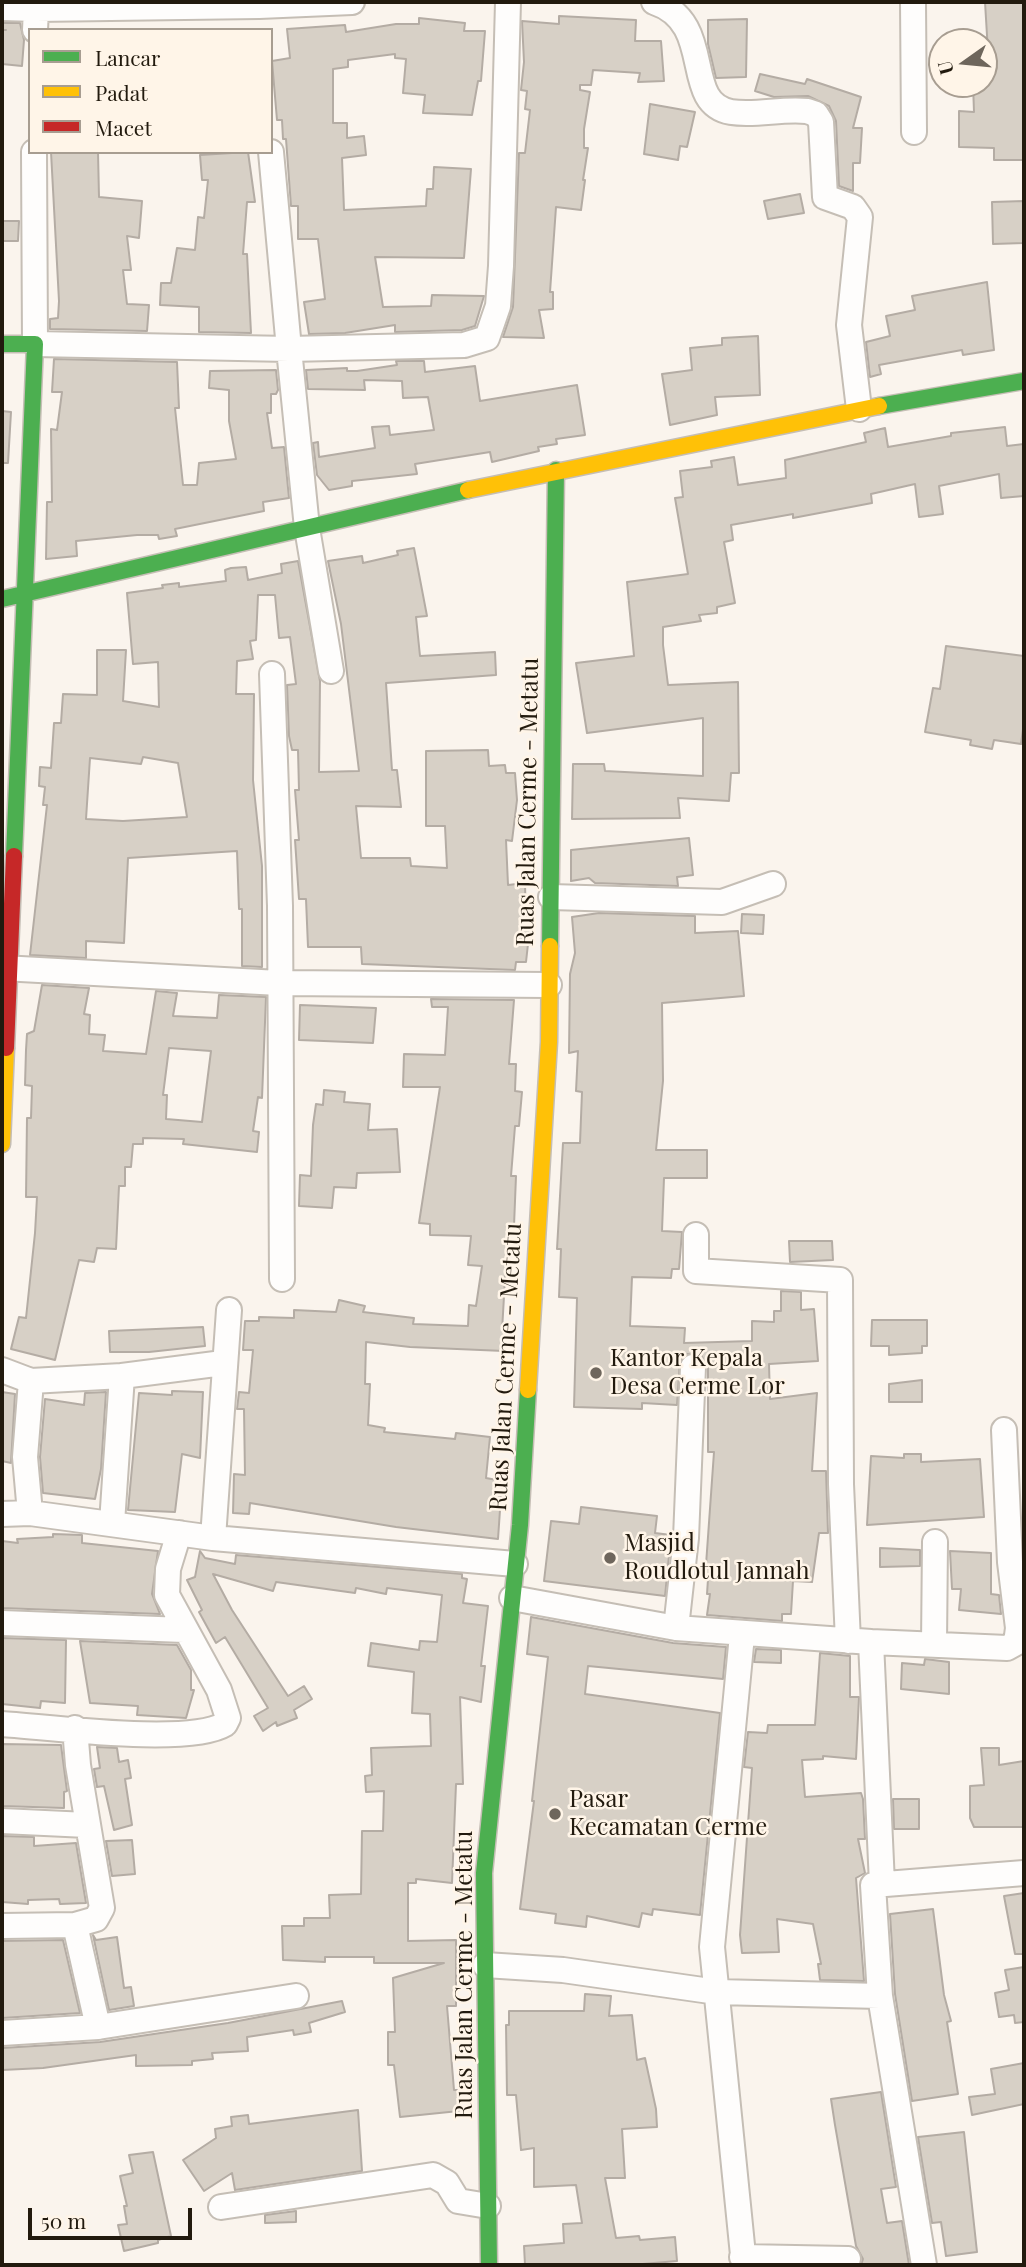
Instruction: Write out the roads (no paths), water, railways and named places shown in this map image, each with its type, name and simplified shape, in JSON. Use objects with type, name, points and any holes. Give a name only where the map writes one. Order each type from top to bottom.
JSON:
[{"type":"main road","points":[[2,344],[35,344],[6,969],[2,1144]]},
{"type":"main road","points":[[2,600],[556,470],[859,409],[1024,381]]},
{"type":"main road","name":"Ruas Jalan Cerme - Metatu","points":[[489,2265],[484,1873],[515,1564],[547,1069],[556,470]]},
{"type":"street","points":[[2,8],[35,13],[260,13],[352,2]]},
{"type":"street","points":[[34,154],[35,344],[289,349],[464,345],[478,342],[491,331],[498,306],[508,2]]},
{"type":"street","points":[[654,2],[670,7],[681,16],[689,31],[703,89],[714,105],[731,112],[807,111],[816,114],[821,122],[825,197],[853,207],[860,217],[849,325],[859,409]]},
{"type":"street","points":[[913,2],[914,132]]},
{"type":"street","points":[[271,154],[307,528],[331,671]]},
{"type":"street","points":[[272,674],[280,906],[282,1279]]},
{"type":"street","points":[[551,897],[722,902],[773,884]]},
{"type":"street","points":[[6,969],[279,983],[549,985]]},
{"type":"street","points":[[696,1235],[696,1271],[840,1280],[841,1484],[882,1884]]},
{"type":"street","points":[[213,1538],[223,1363],[229,1310]]},
{"type":"street","points":[[2,1370],[31,1381],[122,1376],[223,1363]]},
{"type":"street","points":[[676,1628],[686,1538],[693,1367]]},
{"type":"street","points":[[112,1523],[122,1376]]},
{"type":"street","points":[[30,1513],[25,1457],[31,1381]]},
{"type":"street","points":[[512,1598],[676,1628],[742,1635],[1007,1648],[1016,1643],[1018,1628],[1010,1562],[1004,1430]]},
{"type":"street","points":[[2,1514],[30,1513],[213,1538],[515,1564]]},
{"type":"street","points":[[2,1724],[159,1734],[200,1732],[225,1724],[228,1718],[219,1690],[169,1605],[165,1584],[179,1533]]},
{"type":"street","points":[[934,1644],[935,1542]]},
{"type":"street","points":[[2,1623],[184,1630]]},
{"type":"street","points":[[742,1635],[712,1947],[743,2261],[848,2259]]},
{"type":"street","points":[[2,1926],[75,1925],[96,1919],[102,1908],[87,1825],[75,1728]]},
{"type":"street","points":[[2,1821],[87,1825]]},
{"type":"street","points":[[924,2265],[880,1996],[873,1885],[1024,1873]]},
{"type":"street","points":[[75,1925],[98,2027]]},
{"type":"street","points":[[485,1965],[563,1970],[717,1992],[880,1996]]},
{"type":"street","points":[[2,2033],[98,2027],[296,1996]]},
{"type":"street","points":[[220,2207],[433,2175],[447,2183],[458,2201],[488,2206]]},
{"type":"place","name":"Kantor Kepala Desa Cerme Lor","points":[[596,1373]]},
{"type":"place","name":"Masjid Roudlotul Jannah","points":[[610,1558]]},
{"type":"place","name":"Pasar Kecamatan Cerme","points":[[555,1814]]}]
